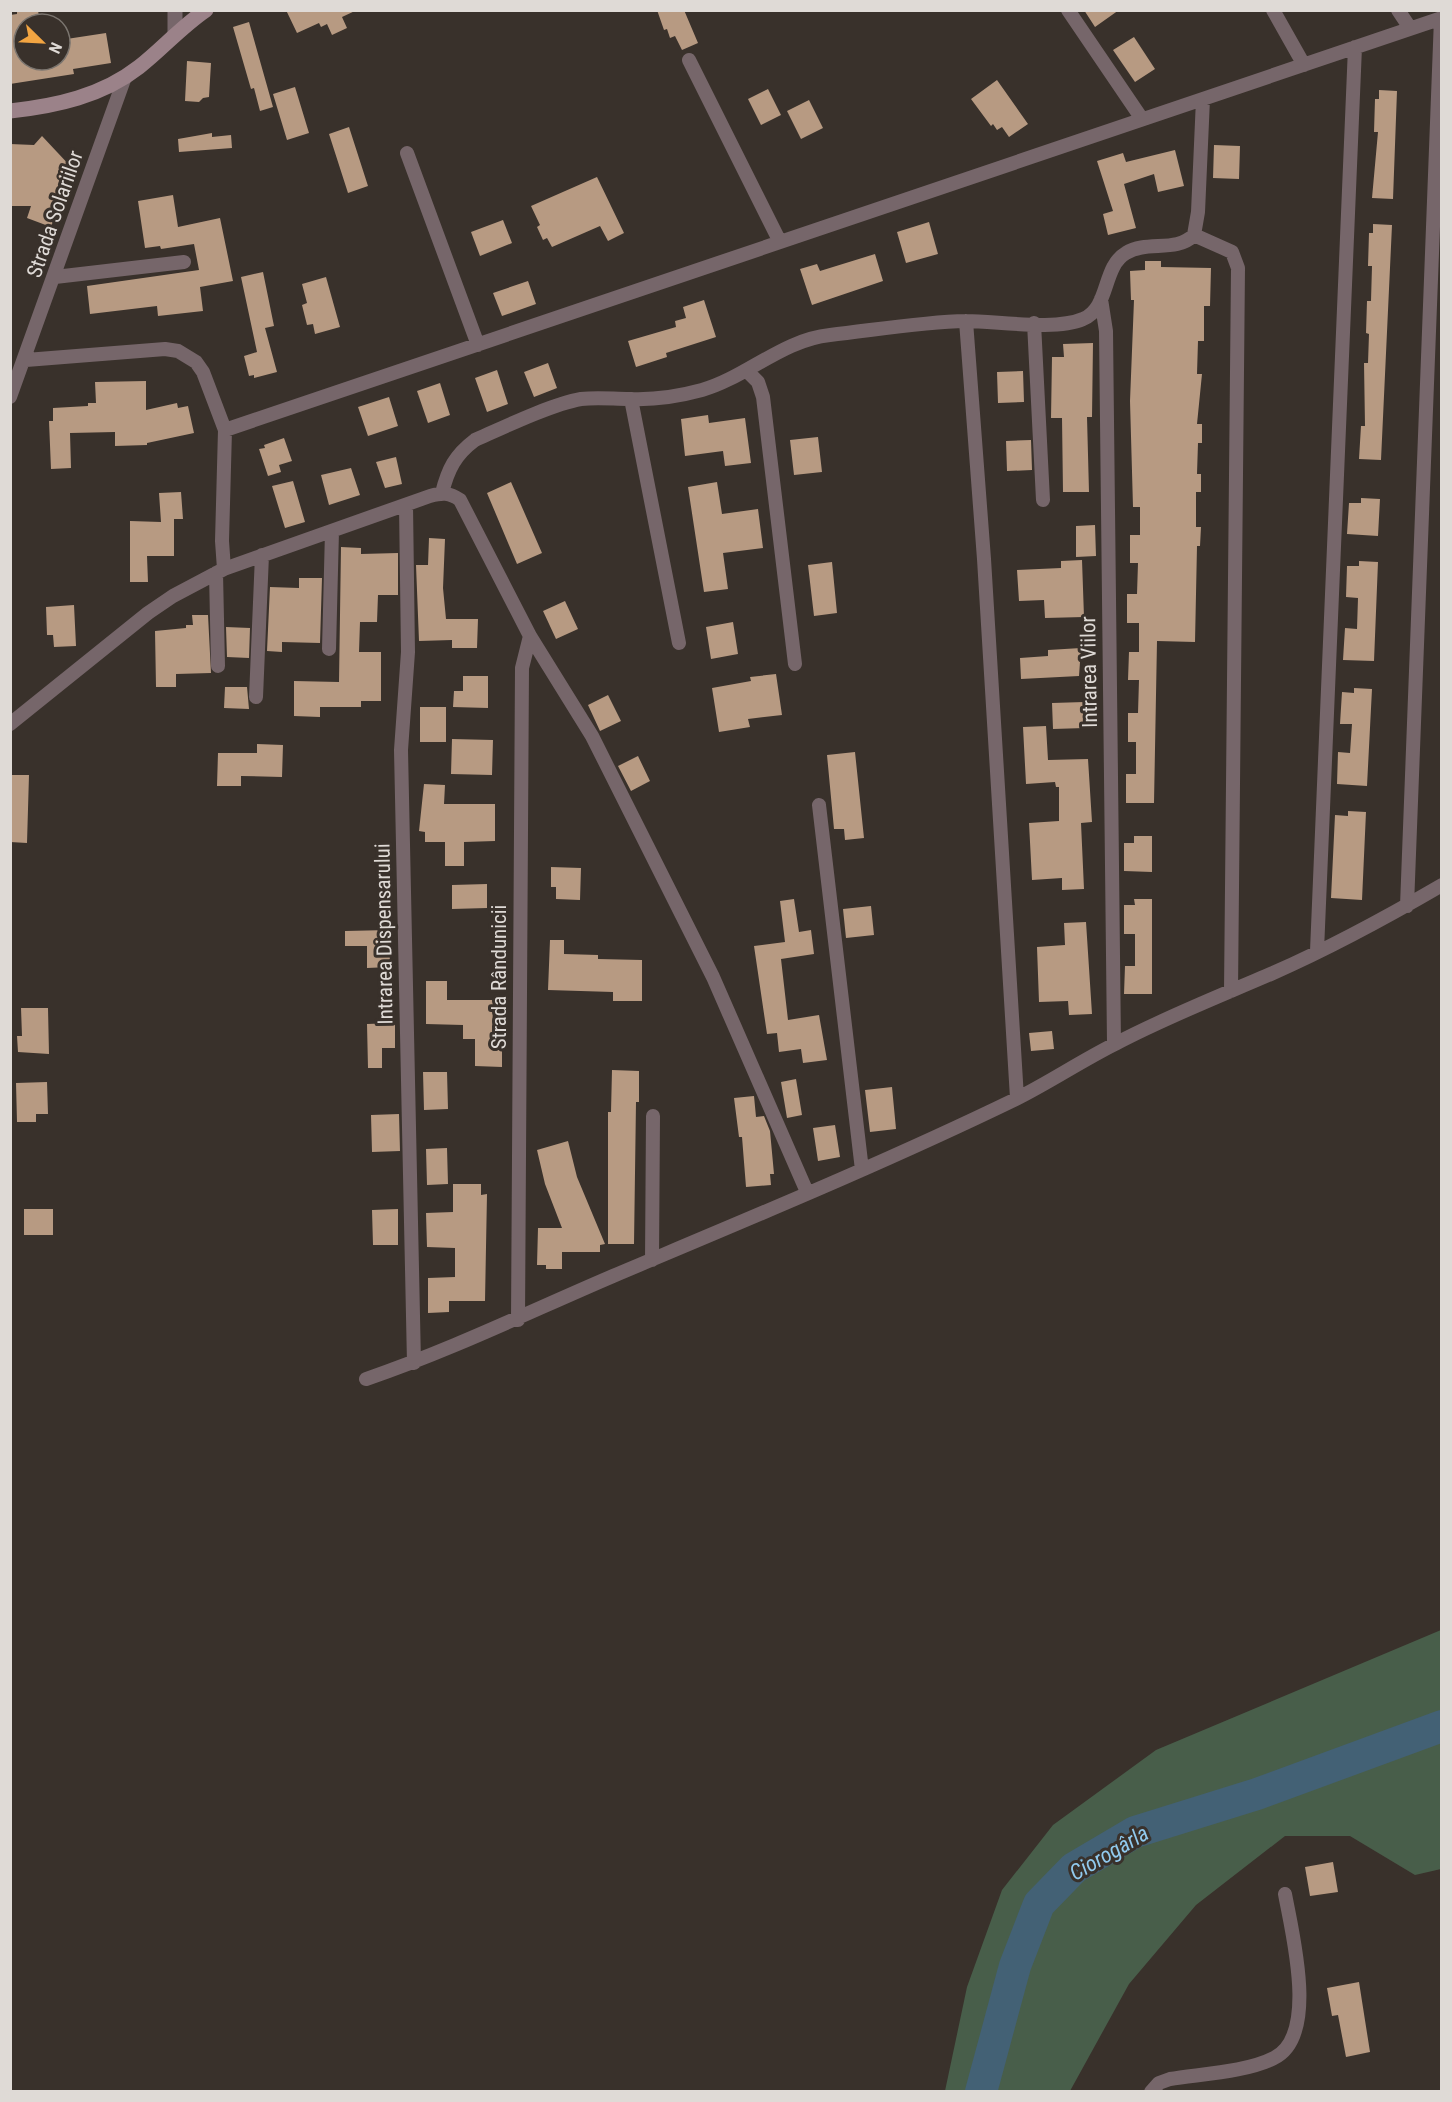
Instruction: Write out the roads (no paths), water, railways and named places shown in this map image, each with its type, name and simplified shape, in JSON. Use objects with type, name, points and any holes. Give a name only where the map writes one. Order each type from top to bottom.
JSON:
[{"type":"main road","points":[[10,111],[76,99],[125,77],[175,33],[206,10]]},
{"type":"street","points":[[175,10],[175,33]]},
{"type":"street","points":[[1068,10],[1142,119]]},
{"type":"street","points":[[1273,10],[1304,64]]},
{"type":"street","points":[[1398,10],[1410,28]]},
{"type":"street","points":[[225,430],[1441,18],[1407,906]]},
{"type":"street","points":[[1317,951],[1355,47]]},
{"type":"street","points":[[689,60],[780,242]]},
{"type":"street","name":"Strada Solariilor","points":[[10,398],[26,360],[125,77]]},
{"type":"street","points":[[442,493],[449,468],[460,451],[475,441],[578,400],[609,396],[631,399],[666,397],[701,390],[747,372],[768,356],[827,335],[966,321],[1034,323],[1080,321],[1095,310],[1115,264],[1126,252],[1135,248],[1182,244],[1194,235],[1198,212],[1203,99]]},
{"type":"street","points":[[407,153],[478,345]]},
{"type":"street","points":[[1194,235],[1232,252],[1238,268],[1231,991]]},
{"type":"street","points":[[55,278],[184,262]]},
{"type":"street","name":"Intrarea Viilor","points":[[1101,299],[1106,331],[1114,1044]]},
{"type":"street","points":[[966,321],[984,559],[1017,1098]]},
{"type":"street","points":[[1034,323],[1043,500]]},
{"type":"street","points":[[26,360],[135,350],[178,351],[196,362],[203,372],[225,430],[218,666]]},
{"type":"street","points":[[747,372],[758,382],[764,397],[795,664]]},
{"type":"street","points":[[631,399],[679,643]]},
{"type":"street","points":[[10,724],[148,613],[220,571],[442,493],[452,494],[460,500],[530,636],[592,736],[712,977],[807,1192]]},
{"type":"street","name":"Intrarea Dispensarului","points":[[406,505],[408,652],[401,750],[414,1363]]},
{"type":"street","points":[[329,649],[332,531]]},
{"type":"street","points":[[256,697],[262,555]]},
{"type":"street","name":"Strada Rândunicii","points":[[518,1320],[522,668],[530,636]]},
{"type":"street","points":[[819,805],[862,1170]]},
{"type":"street","points":[[366,1379],[414,1363],[518,1320],[807,1192],[862,1170],[1017,1098],[1072,1070],[1114,1044],[1317,951],[1407,906],[1442,885]]},
{"type":"street","points":[[652,1260],[653,1116]]},
{"type":"street","points":[[1151,2091],[1159,2083],[1170,2079],[1274,2058],[1289,2045],[1296,2033],[1299,2008],[1298,1966],[1285,1894]]},
{"type":"waterway","name":"Ciorogârla","points":[[981,2092],[1015,1966],[1039,1904],[1074,1868],[1135,1832],[1257,1794],[1442,1726]]}]
